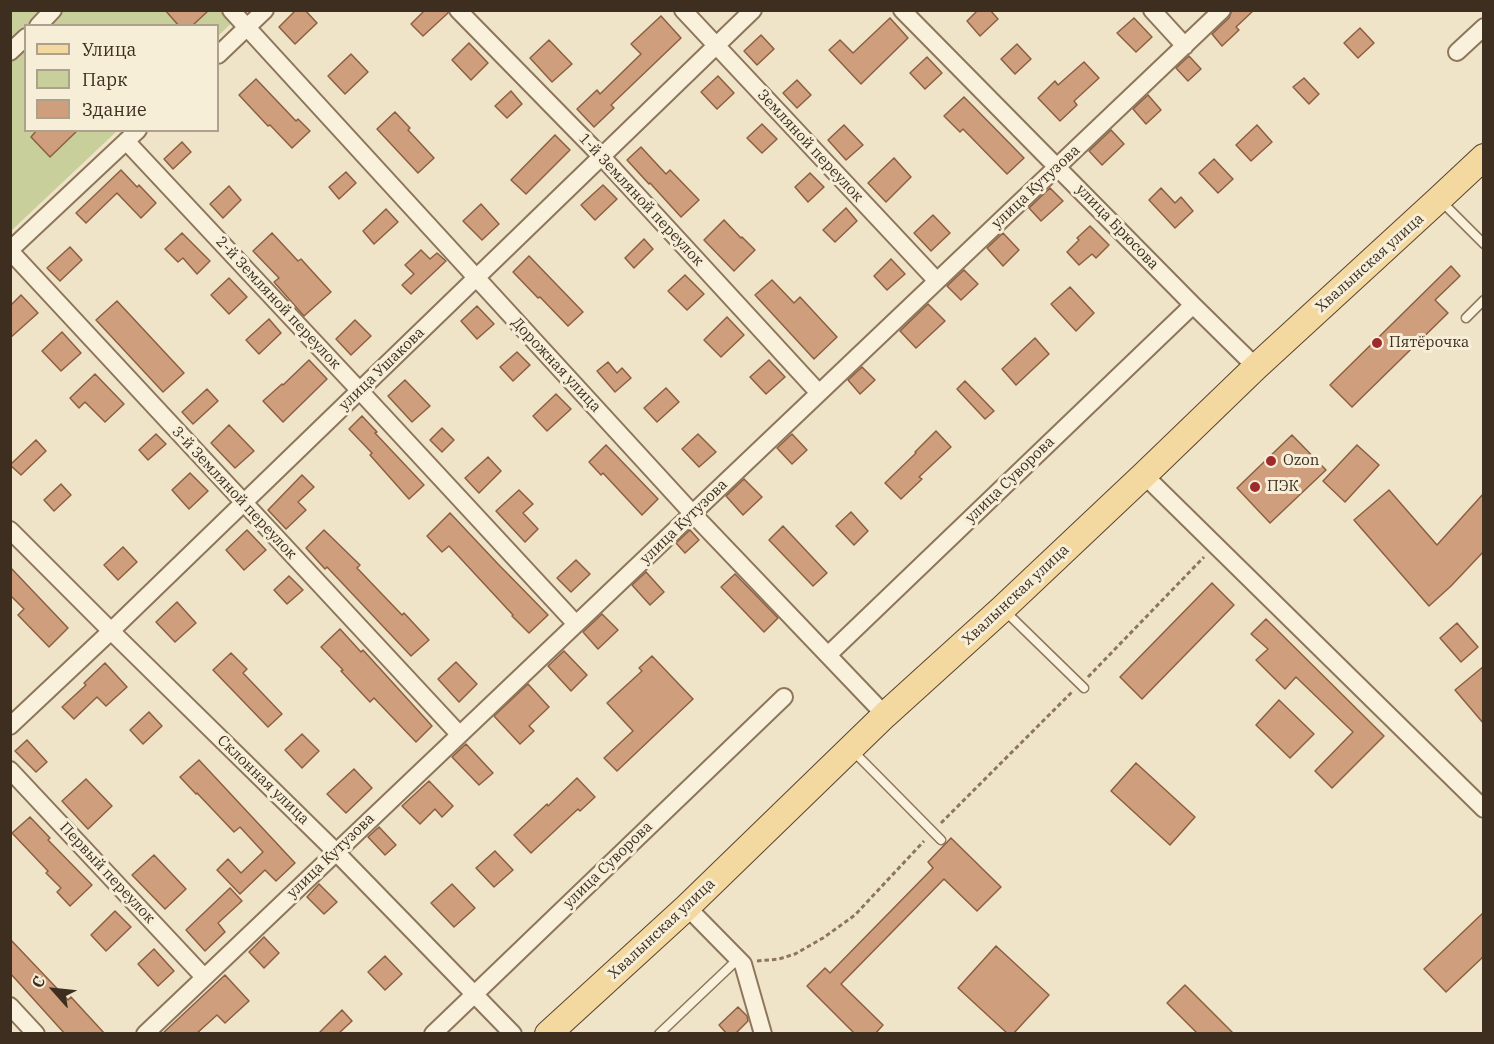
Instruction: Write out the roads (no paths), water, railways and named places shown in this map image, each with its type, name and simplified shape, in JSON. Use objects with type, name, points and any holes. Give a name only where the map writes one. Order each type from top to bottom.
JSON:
[{"type":"main road","name":"Хвалынская улица","points":[[548,1034],[687,907],[885,715],[1002,609],[1256,367],[1484,157]]},
{"type":"street","points":[[40,24],[53,10]]},
{"type":"street","name":"Дорожная улица","points":[[231,10],[692,513],[885,715]]},
{"type":"street","points":[[219,54],[265,10]]},
{"type":"street","name":"1-й Земляной переулок","points":[[458,10],[602,157],[819,393]]},
{"type":"street","name":"Земляной переулок","points":[[683,10],[937,281]]},
{"type":"street","name":"улица Ушакова","points":[[10,726],[753,10]]},
{"type":"street","name":"улица Брюсова","points":[[902,10],[1256,367]]},
{"type":"street","points":[[1152,10],[1185,46]]},
{"type":"street","name":"улица Кутузова","points":[[146,1034],[1222,10]]},
{"type":"street","points":[[1457,52],[1484,27]]},
{"type":"street","points":[[10,52],[24,40]]},
{"type":"street","points":[[10,251],[132,136]]},
{"type":"street","name":"2-й Земляной переулок","points":[[132,136],[360,390],[576,624]]},
{"type":"street","name":"3-й Земляной переулок","points":[[10,251],[459,734]]},
{"type":"street","name":"улица Суворова","points":[[828,655],[1193,305]]},
{"type":"street","points":[[1144,475],[1484,809]]},
{"type":"street","name":"Склонная улица","points":[[10,530],[336,852],[513,1034]]},
{"type":"street","name":"улица Суворова","points":[[433,1034],[784,697]]},
{"type":"street","name":"Первый переулок","points":[[10,770],[204,977]]},
{"type":"street","points":[[687,907],[741,961],[763,1034]]},
{"type":"street","points":[[10,1006],[36,1034]]},
{"type":"lane","points":[[1439,200],[1484,244]]},
{"type":"lane","points":[[1466,318],[1484,300]]},
{"type":"lane","points":[[1002,609],[1082,686]]},
{"type":"lane","points":[[851,748],[941,840]]},
{"type":"lane","points":[[659,1034],[741,961]]},
{"type":"place","name":"Пятёрочка","points":[[1377,343]]},
{"type":"place","name":"Ozon","points":[[1271,461]]},
{"type":"place","name":"ПЭК","points":[[1255,487]]}]
